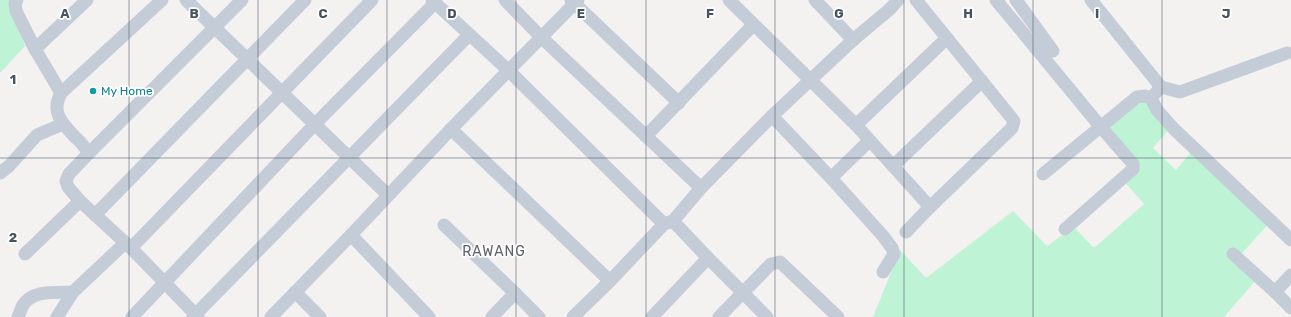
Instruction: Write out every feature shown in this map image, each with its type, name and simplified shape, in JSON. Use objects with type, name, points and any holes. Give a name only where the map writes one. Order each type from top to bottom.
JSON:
[{"type":"street","points":[[17,0],[15,3],[16,11],[35,49],[62,93]]},
{"type":"street","points":[[35,49],[87,0]]},
{"type":"street","points":[[89,153],[63,124],[57,109],[58,100],[62,93],[162,0]]},
{"type":"street","points":[[242,0],[89,153],[69,174],[66,181],[68,187],[80,201],[128,245],[196,316],[469,35]]},
{"type":"street","points":[[95,215],[305,0]]},
{"type":"street","points":[[57,317],[74,292],[128,245],[283,93],[372,0]]},
{"type":"street","points":[[505,0],[541,37],[701,188]]},
{"type":"street","points":[[729,0],[856,125],[930,207]]},
{"type":"street","points":[[814,0],[853,40]]},
{"type":"street","points":[[573,317],[668,223],[772,116],[853,40],[890,9],[898,0]]},
{"type":"street","points":[[906,232],[1012,128],[1014,121],[916,0]]},
{"type":"street","points":[[996,0],[1133,164],[1134,169],[1065,229]]},
{"type":"street","points":[[1016,0],[1053,51]]},
{"type":"street","points":[[1091,0],[1161,87],[1180,92],[1287,53]]},
{"type":"street","points":[[190,1],[215,28],[388,195]]},
{"type":"street","points":[[271,317],[574,1],[678,103]]},
{"type":"street","points":[[132,317],[433,2],[508,70],[668,223],[708,258],[767,317]]},
{"type":"street","points":[[646,136],[753,25]]},
{"type":"street","points":[[856,125],[947,38]]},
{"type":"street","points":[[893,166],[982,81]]},
{"type":"street","points":[[1151,98],[1161,87]]},
{"type":"street","points":[[1043,174],[1137,97],[1145,96],[1151,98],[1157,110],[1174,129],[1291,240]]},
{"type":"street","points":[[772,116],[831,178],[892,248],[894,254],[883,272]]},
{"type":"street","points":[[0,173],[9,166],[37,135],[63,124]]},
{"type":"street","points":[[451,129],[610,281]]},
{"type":"street","points":[[831,178],[869,140]]},
{"type":"street","points":[[25,254],[80,201]]},
{"type":"street","points":[[444,225],[539,317]]},
{"type":"street","points":[[351,235],[429,317]]},
{"type":"street","points":[[1233,254],[1291,308]]},
{"type":"street","points":[[652,317],[708,258]]},
{"type":"street","points":[[719,317],[772,264],[780,262],[838,317]]},
{"type":"street","points":[[1275,292],[1291,275]]},
{"type":"street","points":[[18,317],[26,301],[38,294],[74,292]]},
{"type":"street","points":[[295,292],[320,317]]},
{"type":"street","points":[[492,317],[515,293]]},
{"type":"green space","points":[[0,0],[10,0],[25,46],[0,73]]},
{"type":"green space","points":[[1145,100],[1169,129],[1153,148],[1176,170],[1193,150],[1271,221],[1237,259],[1258,278],[1224,317],[873,317],[900,250],[926,278],[1013,211],[1047,246],[1074,227],[1094,248],[1144,204],[1123,180],[1139,166],[1107,126]]},
{"type":"place","name":"My Home","points":[[93,91]]},
{"type":"district","name":"RAWANG","points":[[494,251]]}]
